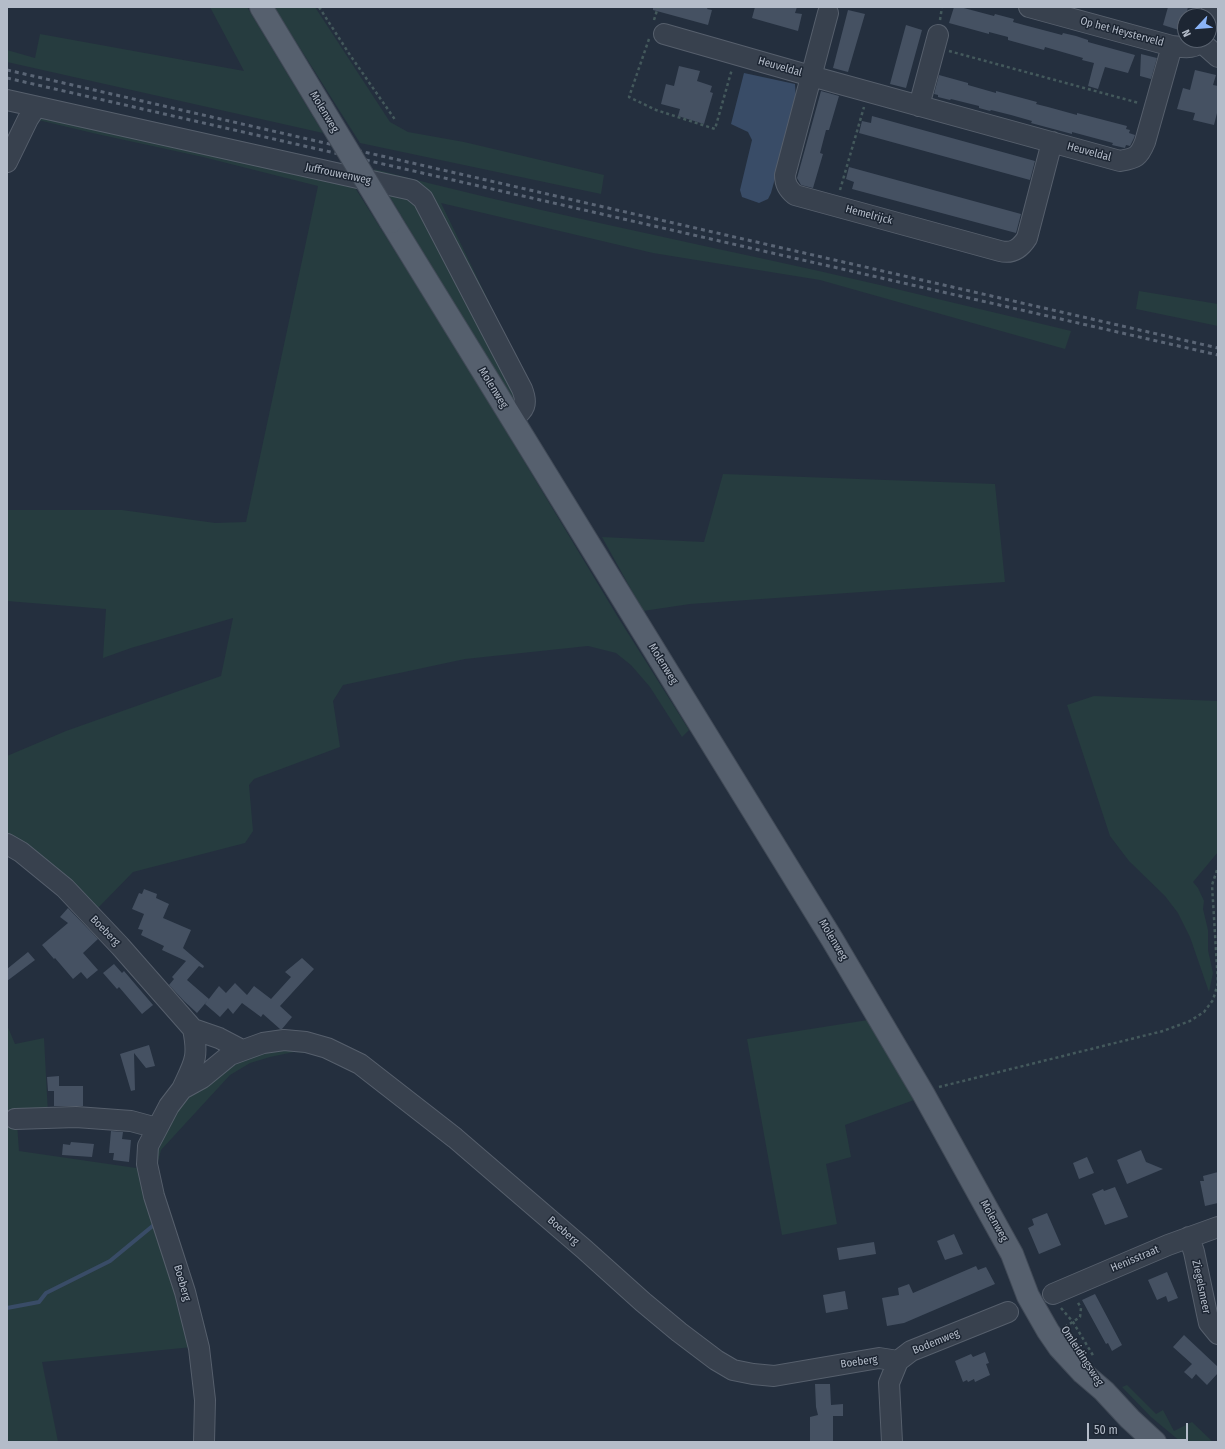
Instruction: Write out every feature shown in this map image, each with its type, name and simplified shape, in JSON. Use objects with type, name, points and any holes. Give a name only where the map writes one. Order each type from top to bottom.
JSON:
[{"type":"main road","name":"Molenweg","points":[[261,7],[512,419],[832,939],[923,1093],[1012,1254],[1028,1296],[1048,1331]]},
{"type":"main road","name":"Omleidingsweg","points":[[1012,1254],[1071,1338],[1104,1391]]},
{"type":"main road","name":"Omleidingsweg","points":[[1048,1331],[1059,1347],[1083,1374],[1104,1391]]},
{"type":"main road","points":[[1104,1391],[1130,1419],[1155,1442]]},
{"type":"street","name":"Op het Heysterveld","points":[[1029,7],[1075,13],[1172,46]]},
{"type":"street","name":"Hemelrijck","points":[[828,13],[784,175],[788,189],[795,195],[1000,252],[1012,252],[1020,247],[1027,238],[1052,142]]},
{"type":"street","name":"Heuveldal","points":[[656,31],[868,92],[1120,161],[1134,159],[1141,152],[1172,46]]},
{"type":"street","points":[[919,106],[936,41]]},
{"type":"street","points":[[1172,46],[1177,47]]},
{"type":"street","points":[[1209,48],[1218,57]]},
{"type":"street","name":"Juffrouwenweg","points":[[7,100],[412,190],[423,199],[522,389],[525,399],[524,408],[512,419]]},
{"type":"street","points":[[7,162],[28,119],[36,107]]},
{"type":"street","name":"Boeberg","points":[[7,844],[27,857],[65,888],[120,946],[193,1029],[197,1046],[195,1062],[182,1089],[169,1106],[148,1146],[147,1164],[154,1196],[185,1292],[199,1348],[205,1400],[204,1442]]},
{"type":"street","name":"Boeberg","points":[[193,1029],[219,1038],[242,1050]]},
{"type":"street","name":"Boeberg","points":[[182,1089],[202,1078],[230,1055],[270,1042],[284,1040],[306,1042],[332,1051],[360,1064],[455,1138],[667,1322],[702,1350],[733,1370],[774,1376],[879,1358],[898,1361]]},
{"type":"street","points":[[15,1119],[76,1117],[131,1121],[157,1128]]},
{"type":"street","name":"Henisstraat","points":[[1053,1294],[1189,1237],[1218,1227]]},
{"type":"street","name":"Ziegelsmeer","points":[[1189,1237],[1194,1252],[1209,1323],[1218,1334]]},
{"type":"street","name":"Bodemweg","points":[[898,1361],[911,1351],[1008,1312]]},
{"type":"street","points":[[892,1442],[889,1383],[898,1361]]},
{"type":"path","points":[[319,7],[396,121]]},
{"type":"path","points":[[658,7],[656,31],[629,97],[656,110],[715,129],[736,55]]},
{"type":"path","points":[[936,41],[1155,108]]},
{"type":"path","points":[[836,206],[868,92]]},
{"type":"path","points":[[923,1093],[931,1089],[1163,1030],[1190,1021],[1204,1012],[1213,1000],[1218,983],[1212,885],[1218,867]]},
{"type":"green space","points":[[210,7],[247,7],[323,133],[7,62],[7,50],[35,58],[40,34],[244,71]]},
{"type":"green space","points":[[274,7],[315,7],[390,122],[408,132],[464,142],[604,175],[601,194],[360,143]]},
{"type":"green space","points":[[38,115],[354,186],[459,353],[619,619],[689,730],[682,737],[650,687],[631,665],[616,653],[588,646],[465,659],[343,685],[333,701],[340,747],[254,779],[249,785],[253,831],[245,843],[133,872],[97,909],[7,835],[7,756],[66,731],[221,676],[233,618],[131,648],[103,658],[106,609],[7,601],[7,510],[122,510],[215,523],[246,522],[318,186],[203,157],[34,119]]},
{"type":"green space","points":[[374,169],[540,210],[819,271],[1071,331],[1065,349],[820,280],[653,253],[441,203],[521,368],[431,203],[380,177]]},
{"type":"green space","points":[[387,192],[411,196],[517,392],[515,403],[512,401]]},
{"type":"green space","points":[[1139,291],[1218,304],[1218,326],[1136,309]]},
{"type":"green space","points":[[723,474],[995,484],[1005,582],[690,604],[643,611],[602,537],[704,542]]},
{"type":"green space","points":[[1094,696],[1218,701],[1218,852],[1193,882],[1198,888],[1204,901],[1203,909],[1208,930],[1208,950],[1213,973],[1209,992],[1190,937],[1178,913],[1165,896],[1129,861],[1110,836],[1067,705]]},
{"type":"green space","points":[[868,1020],[914,1100],[845,1125],[851,1157],[826,1164],[837,1224],[782,1235],[747,1039]]},
{"type":"green space","points":[[7,1025],[15,1044],[44,1038],[48,1114],[7,1115]]},
{"type":"green space","points":[[308,1048],[308,1053],[294,1052],[250,1063],[230,1075],[161,1150],[158,1161],[151,1159],[183,1097],[256,1050]]},
{"type":"green space","points":[[7,1122],[17,1123],[19,1151],[143,1169],[192,1347],[42,1362],[58,1442],[7,1442]]},
{"type":"green space","points":[[1127,1385],[1156,1414],[1163,1410],[1174,1431],[1192,1422],[1213,1442],[1181,1442],[1151,1417],[1122,1387]]},
{"type":"water","points":[[744,73],[795,84],[796,102],[771,193],[768,199],[759,203],[742,197],[740,190],[752,140],[748,132],[731,124]]},
{"type":"building","points":[[653,7],[708,7],[707,9],[712,10],[708,25],[653,10]]},
{"type":"building","points":[[755,7],[797,7],[795,13],[802,14],[798,31],[752,18]]},
{"type":"building","points":[[954,7],[1014,19],[1013,22],[1062,35],[1063,33],[1076,36],[1088,40],[1088,42],[1135,55],[1128,73],[1105,67],[1098,89],[1088,86],[1094,63],[1082,60],[1083,58],[1045,47],[1044,50],[1008,40],[1008,37],[989,32],[989,34],[949,23]]},
{"type":"building","points":[[1168,7],[1188,7],[1177,8],[1177,29],[1163,25]]},
{"type":"building","points":[[848,10],[865,14],[848,72],[833,68]]},
{"type":"building","points":[[906,25],[922,30],[906,88],[890,84]]},
{"type":"building","points":[[1141,54],[1157,58],[1151,79],[1140,76]]},
{"type":"building","points":[[679,66],[700,71],[697,81],[712,86],[710,92],[713,93],[704,124],[678,116],[680,109],[661,104],[666,84],[674,86]]},
{"type":"building","points":[[1195,70],[1216,75],[1213,85],[1218,86],[1218,109],[1214,125],[1193,120],[1195,113],[1177,109],[1183,88],[1190,90]]},
{"type":"building","points":[[939,75],[996,93],[996,91],[1037,102],[1036,104],[1127,126],[1126,129],[1130,130],[1129,133],[1135,135],[1130,146],[1126,145],[1125,148],[1112,145],[1113,143],[1072,132],[1072,134],[1031,123],[1032,121],[979,108],[979,106],[938,97],[938,95],[934,94]]},
{"type":"building","points":[[821,91],[839,96],[829,130],[826,130],[820,153],[823,154],[813,188],[801,185],[797,178]]},
{"type":"building","points":[[872,116],[1035,161],[1030,180],[859,133],[862,121],[871,123]]},
{"type":"building","points":[[849,167],[1021,214],[1016,233],[852,189],[854,182],[846,179]]},
{"type":"building","points":[[144,889],[157,894],[156,898],[169,904],[163,918],[191,930],[183,948],[204,966],[203,968],[199,966],[187,980],[209,999],[197,1013],[169,985],[174,979],[172,977],[186,961],[162,950],[164,946],[141,935],[143,930],[138,929],[144,914],[132,909],[139,893],[142,894]]},
{"type":"building","points":[[68,908],[98,939],[83,953],[98,970],[87,979],[81,972],[73,979],[42,945],[68,923],[60,917]]},
{"type":"building","points":[[28,952],[35,960],[7,981],[7,969]]},
{"type":"building","points":[[302,958],[314,969],[280,1006],[292,1017],[282,1029],[280,1029],[263,1014],[261,1017],[242,1003],[233,1014],[228,1008],[220,1017],[205,1004],[219,986],[226,993],[235,983],[247,995],[254,986],[271,999],[291,977],[285,972]]},
{"type":"building","points":[[114,964],[122,973],[124,971],[153,1005],[142,1014],[119,987],[117,989],[103,973]]},
{"type":"building","points":[[149,1045],[155,1066],[146,1068],[134,1053],[135,1090],[131,1091],[120,1054]]},
{"type":"building","points":[[59,1076],[59,1086],[83,1086],[83,1106],[54,1106],[54,1091],[48,1091],[47,1077]]},
{"type":"building","points":[[111,1131],[123,1132],[122,1139],[131,1140],[129,1162],[113,1160],[114,1153],[109,1153]]},
{"type":"building","points":[[71,1142],[94,1144],[92,1157],[62,1155],[63,1144],[70,1145]]},
{"type":"building","points":[[1141,1150],[1146,1162],[1163,1169],[1127,1184],[1117,1160]]},
{"type":"building","points":[[1087,1157],[1094,1173],[1079,1179],[1073,1163]]},
{"type":"building","points":[[1218,1172],[1218,1203],[1205,1206],[1200,1181],[1204,1181],[1203,1176]]},
{"type":"building","points":[[1115,1187],[1128,1217],[1105,1225],[1092,1194],[1103,1189],[1104,1191]]},
{"type":"building","points":[[1047,1213],[1061,1245],[1039,1254],[1028,1228],[1034,1225],[1032,1219]]},
{"type":"building","points":[[954,1234],[963,1254],[945,1260],[937,1241]]},
{"type":"building","points":[[874,1242],[876,1254],[839,1260],[837,1248]]},
{"type":"building","points":[[976,1266],[978,1270],[986,1267],[995,1284],[904,1323],[887,1326],[882,1298],[899,1295],[898,1288],[909,1284],[913,1293]]},
{"type":"building","points":[[1167,1272],[1178,1298],[1168,1302],[1166,1296],[1157,1300],[1148,1280]]},
{"type":"building","points":[[845,1291],[848,1309],[826,1313],[823,1295]]},
{"type":"building","points":[[1095,1294],[1122,1345],[1112,1351],[1108,1343],[1106,1344],[1082,1300]]},
{"type":"building","points":[[1184,1335],[1218,1367],[1218,1373],[1207,1385],[1196,1374],[1192,1379],[1184,1372],[1192,1364],[1173,1347]]},
{"type":"building","points":[[985,1352],[989,1363],[986,1364],[990,1375],[975,1382],[974,1379],[968,1382],[967,1380],[963,1382],[955,1361],[971,1354],[973,1357]]},
{"type":"building","points":[[815,1384],[830,1384],[831,1405],[843,1404],[843,1416],[833,1416],[833,1442],[810,1442],[810,1417],[818,1415],[816,1407]]},
{"type":"waterway","points":[[7,1308],[39,1302],[46,1293],[110,1261],[155,1224]]},
{"type":"railway","points":[[7,70],[1218,348]]},
{"type":"railway","points":[[7,78],[1218,355]]}]
